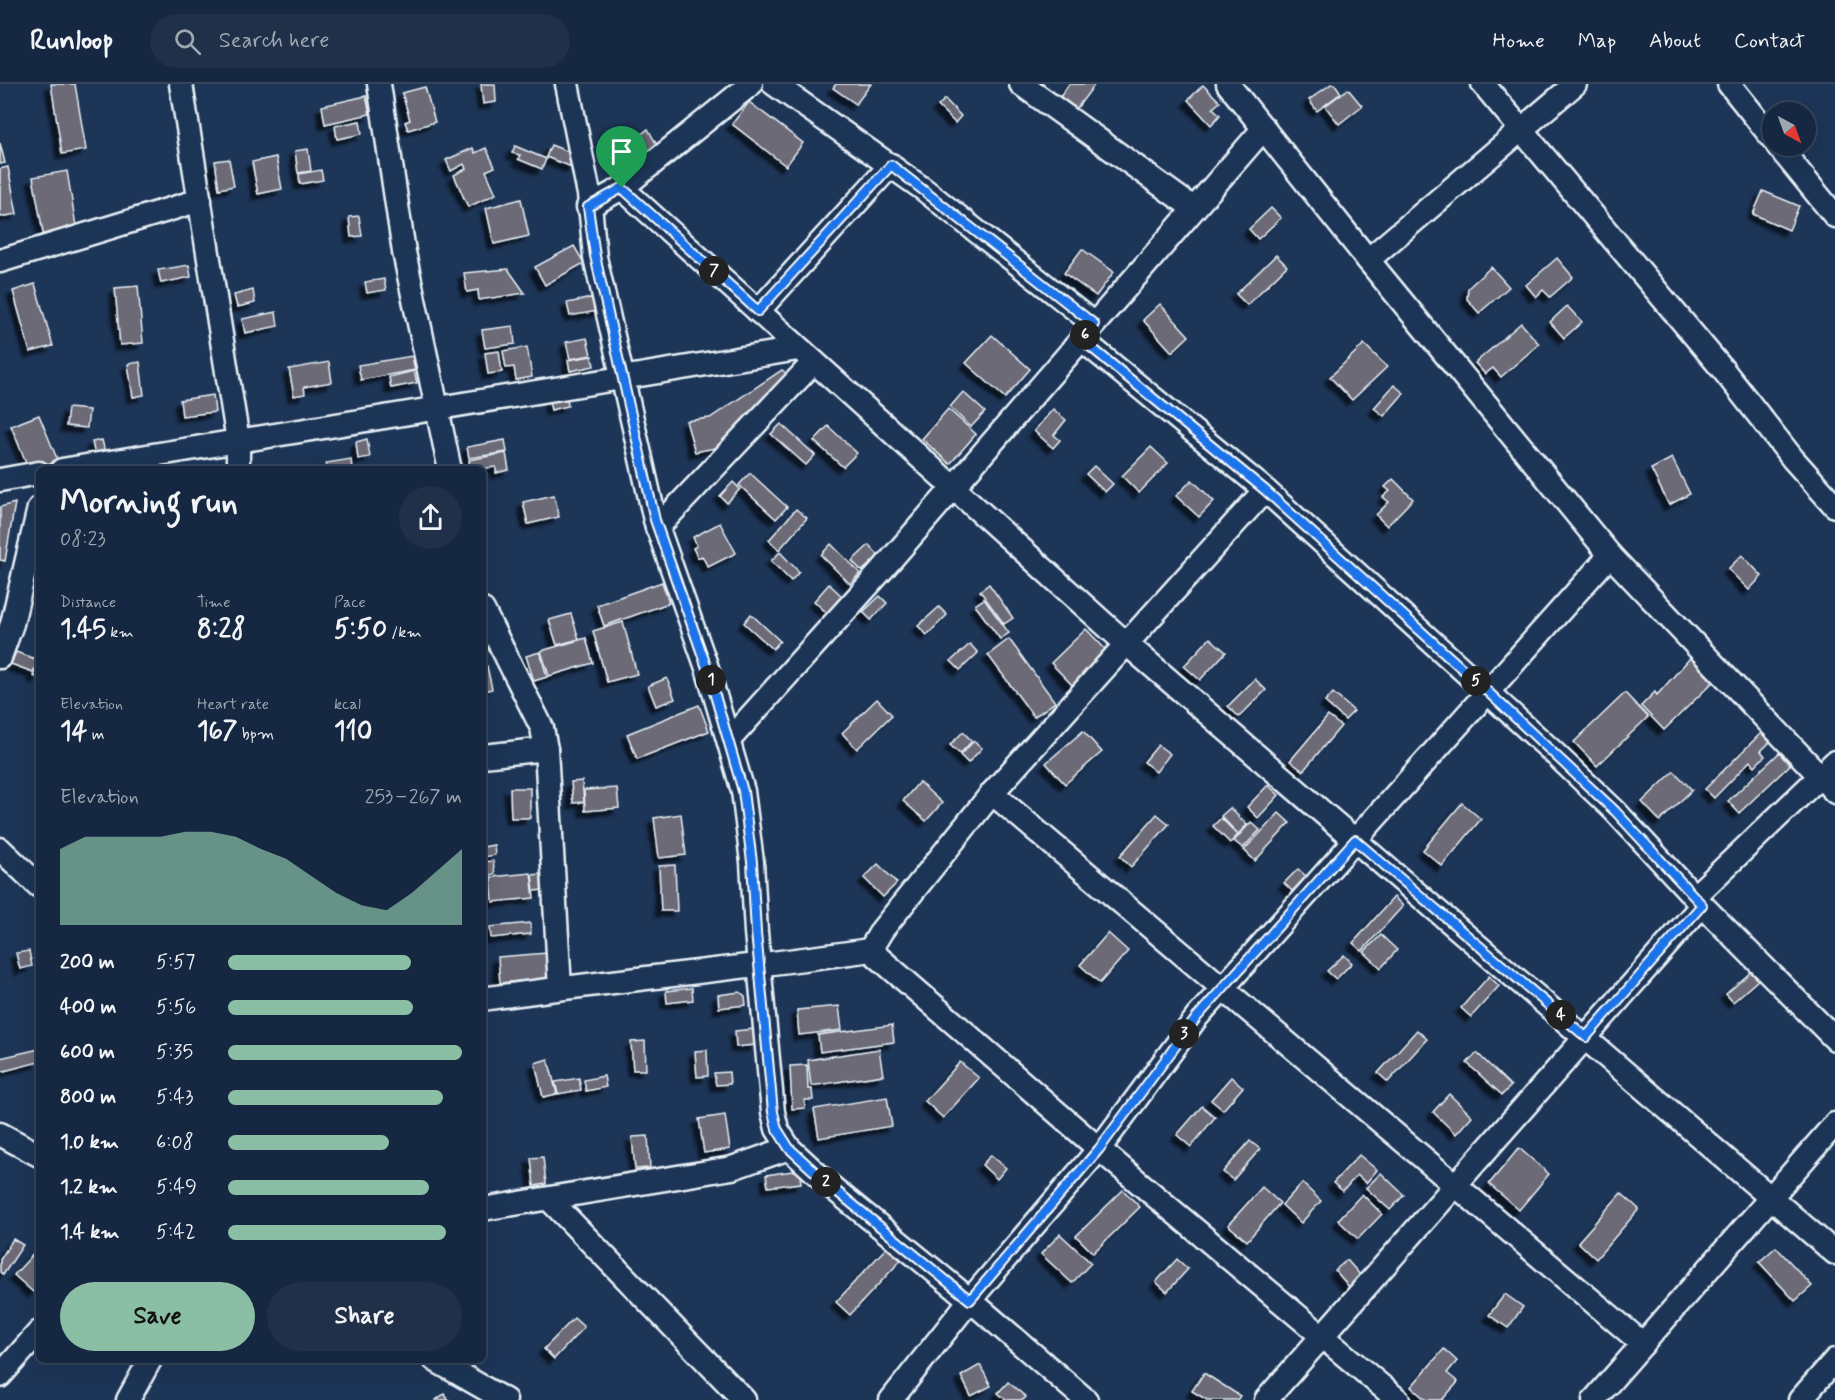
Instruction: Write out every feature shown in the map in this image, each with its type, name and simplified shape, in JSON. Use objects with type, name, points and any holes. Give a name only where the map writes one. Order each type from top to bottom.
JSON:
[{"type":"street","points":[[181,84],[238,441],[238,466]]},
{"type":"street","points":[[379,84],[404,252],[449,466]]},
{"type":"street","points":[[567,84],[589,194],[588,207],[595,256],[657,528],[707,668],[743,791],[773,1112],[777,1129],[789,1148],[829,1185],[970,1300],[1086,1400]]},
{"type":"street","points":[[588,207],[622,188],[751,84]]},
{"type":"street","points":[[774,84],[891,165],[1088,332],[1265,490],[1488,692],[1615,811],[1698,901],[1835,1039]]},
{"type":"street","points":[[1021,84],[1193,208]]},
{"type":"street","points":[[1228,84],[1368,260],[1610,555],[1830,777],[1698,901],[1586,1037],[1266,1400]]},
{"type":"street","points":[[1483,84],[1724,371],[1793,459],[1835,506]]},
{"type":"street","points":[[1368,260],[1575,84]]},
{"type":"street","points":[[1729,84],[1762,125]]},
{"type":"street","points":[[729,740],[953,488],[1264,128]]},
{"type":"street","points":[[1786,156],[1835,216]]},
{"type":"street","points":[[758,311],[891,165]]},
{"type":"street","points":[[622,188],[1127,644],[1835,1253]]},
{"type":"street","points":[[0,261],[200,200]]},
{"type":"street","points":[[86,466],[623,378],[806,355]]},
{"type":"street","points":[[657,528],[806,355]]},
{"type":"street","points":[[0,480],[36,474]]},
{"type":"street","points":[[870,950],[882,930],[992,793],[1265,490]]},
{"type":"street","points":[[0,657],[12,624],[36,521]]},
{"type":"street","points":[[891,1400],[970,1300],[1099,1149],[1197,1017],[1610,555]]},
{"type":"street","points":[[486,616],[542,728],[546,749],[560,988]]},
{"type":"street","points":[[486,756],[546,749]]},
{"type":"street","points":[[992,793],[1643,1344]]},
{"type":"street","points":[[0,849],[36,883]]},
{"type":"street","points":[[486,999],[760,966],[870,950],[1099,1149],[1398,1400]]},
{"type":"street","points":[[1594,1400],[1835,1124]]},
{"type":"street","points":[[0,1134],[36,1153]]},
{"type":"street","points":[[486,1209],[732,1168],[789,1148]]},
{"type":"street","points":[[549,1199],[744,1400]]},
{"type":"street","points":[[5,1364],[36,1335]]},
{"type":"street","points":[[1800,1400],[1835,1360]]},
{"type":"street","points":[[128,1400],[148,1363]]},
{"type":"street","points":[[440,1363],[505,1400]]},
{"type":"building","points":[[51,84],[75,84],[86,150],[62,154]]},
{"type":"building","points":[[481,84],[495,84],[496,102],[483,104]]},
{"type":"building","points":[[836,84],[871,84],[856,104],[833,88]]},
{"type":"building","points":[[1069,84],[1095,84],[1074,112],[1058,100]]},
{"type":"building","points":[[1331,84],[1335,84],[1341,93],[1317,111],[1309,100]]},
{"type":"building","points":[[1203,85],[1220,102],[1213,108],[1220,115],[1211,125],[1188,100]]},
{"type":"building","points":[[425,87],[435,122],[408,130],[405,122],[410,120],[402,93]]},
{"type":"building","points":[[1348,89],[1362,106],[1339,124],[1325,106]]},
{"type":"building","points":[[366,96],[370,114],[325,124],[322,106]]},
{"type":"building","points":[[945,99],[961,116],[955,123],[938,106]]},
{"type":"building","points":[[749,102],[803,143],[786,166],[732,124]]},
{"type":"building","points":[[360,121],[362,134],[337,139],[335,126]]},
{"type":"building","points":[[648,129],[662,154],[651,162],[638,137]]},
{"type":"building","points":[[0,143],[5,163],[0,164]]},
{"type":"building","points":[[551,145],[577,155],[572,167],[546,157]]},
{"type":"building","points":[[638,145],[649,164],[638,169],[628,151]]},
{"type":"building","points":[[515,146],[546,159],[542,169],[518,159],[520,155],[512,153]]},
{"type":"building","points":[[473,148],[475,153],[486,148],[495,167],[486,171],[496,194],[468,207],[454,175],[466,169],[464,164],[451,171],[446,160]]},
{"type":"building","points":[[308,149],[311,171],[298,173],[295,151]]},
{"type":"building","points":[[276,157],[282,189],[258,194],[252,162]]},
{"type":"building","points":[[229,159],[234,186],[219,189],[215,161]]},
{"type":"building","points":[[8,167],[17,214],[0,217],[0,169]]},
{"type":"building","points":[[321,170],[323,180],[300,184],[299,174]]},
{"type":"building","points":[[67,171],[77,232],[44,238],[33,177]]},
{"type":"building","points":[[1763,191],[1799,206],[1789,230],[1753,214]]},
{"type":"building","points":[[521,199],[529,236],[494,244],[486,208]]},
{"type":"building","points":[[1271,208],[1281,218],[1258,239],[1249,229]]},
{"type":"building","points":[[359,216],[362,236],[351,237],[349,217]]},
{"type":"building","points":[[574,246],[584,263],[545,285],[535,267]]},
{"type":"building","points":[[1082,249],[1114,272],[1096,296],[1064,273]]},
{"type":"building","points":[[1276,255],[1287,266],[1247,305],[1236,294]]},
{"type":"building","points":[[1557,258],[1573,277],[1550,297],[1543,290],[1536,297],[1526,285]]},
{"type":"building","points":[[189,265],[191,277],[161,283],[158,270]]},
{"type":"building","points":[[1491,267],[1509,287],[1479,313],[1467,299],[1468,288]]},
{"type":"building","points":[[508,269],[525,293],[479,300],[478,290],[467,292],[464,273]]},
{"type":"building","points":[[384,279],[386,290],[367,293],[365,282]]},
{"type":"building","points":[[35,284],[53,346],[30,352],[13,291]]},
{"type":"building","points":[[138,286],[143,343],[120,345],[115,288]]},
{"type":"building","points":[[253,290],[255,303],[237,307],[234,295]]},
{"type":"building","points":[[601,296],[603,310],[570,316],[567,303]]},
{"type":"building","points":[[1160,304],[1189,336],[1172,352],[1143,320]]},
{"type":"building","points":[[1567,306],[1582,322],[1564,338],[1550,322]]},
{"type":"building","points":[[276,312],[278,326],[245,333],[242,319]]},
{"type":"building","points":[[1521,323],[1539,344],[1501,377],[1493,368],[1485,374],[1475,363]]},
{"type":"building","points":[[513,326],[515,344],[485,348],[482,330]]},
{"type":"building","points":[[992,335],[1030,369],[1005,398],[966,363]]},
{"type":"building","points":[[587,338],[591,355],[570,359],[566,342]]},
{"type":"building","points":[[1364,344],[1387,367],[1352,400],[1330,377]]},
{"type":"building","points":[[527,347],[532,377],[516,380],[514,367],[506,368],[503,351]]},
{"type":"building","points":[[499,351],[502,372],[488,374],[485,353]]},
{"type":"building","points":[[412,356],[415,370],[361,380],[358,365]]},
{"type":"building","points":[[592,356],[594,366],[570,371],[568,360]]},
{"type":"building","points":[[140,362],[144,395],[133,397],[128,364]]},
{"type":"building","points":[[329,362],[332,382],[304,387],[305,394],[294,396],[289,369]]},
{"type":"building","points":[[782,370],[789,375],[719,453],[715,448],[695,452],[686,421],[710,418]]},
{"type":"building","points":[[414,371],[417,383],[391,388],[389,377]]},
{"type":"building","points":[[1394,385],[1404,393],[1384,416],[1374,408]]},
{"type":"building","points":[[963,392],[985,412],[971,427],[950,407]]},
{"type":"building","points":[[213,395],[215,412],[182,416],[180,400]]},
{"type":"building","points":[[567,397],[568,406],[551,410],[549,401]]},
{"type":"building","points":[[68,408],[89,410],[87,428],[66,426]]},
{"type":"building","points":[[948,409],[976,434],[950,464],[922,439]]},
{"type":"building","points":[[1053,409],[1066,420],[1054,435],[1060,440],[1053,448],[1034,431]]},
{"type":"building","points":[[39,415],[58,461],[45,466],[36,466],[36,470],[30,472],[11,426]]},
{"type":"building","points":[[781,424],[815,455],[806,465],[771,434]]},
{"type":"building","points":[[828,426],[857,453],[843,467],[814,441]]},
{"type":"building","points":[[367,439],[370,457],[358,459],[356,442]]},
{"type":"building","points":[[102,440],[106,456],[96,459],[92,442]]},
{"type":"building","points":[[505,440],[507,452],[469,458],[467,447]]},
{"type":"building","points":[[1151,447],[1168,463],[1139,493],[1122,476]]},
{"type":"building","points":[[506,453],[509,470],[496,473],[496,467],[470,466],[469,460]]},
{"type":"building","points":[[1672,458],[1690,494],[1669,505],[1651,469]]},
{"type":"building","points":[[351,459],[352,466],[326,466],[326,463]]},
{"type":"building","points":[[1094,466],[1113,484],[1105,492],[1086,474]]},
{"type":"building","points":[[750,473],[787,507],[776,519],[739,485]]},
{"type":"building","points":[[1393,479],[1413,499],[1387,526],[1376,515],[1389,502],[1383,497],[1390,491],[1385,487]]},
{"type":"building","points":[[1192,480],[1214,501],[1199,517],[1176,496]]},
{"type":"building","points":[[733,482],[740,489],[727,503],[720,496]]},
{"type":"building","points":[[554,495],[559,517],[528,524],[523,502]]},
{"type":"building","points":[[15,503],[5,561],[0,560],[0,507]]},
{"type":"building","points":[[796,509],[807,518],[779,550],[769,540]]},
{"type":"building","points":[[720,523],[736,553],[708,567],[702,556],[698,558],[693,548],[697,546],[693,537]]},
{"type":"building","points":[[831,544],[860,573],[850,584],[821,555]]},
{"type":"building","points":[[869,545],[879,556],[862,571],[852,561]]},
{"type":"building","points":[[780,552],[799,572],[791,581],[771,561]]},
{"type":"building","points":[[1742,555],[1762,576],[1749,590],[1728,569]]},
{"type":"building","points":[[662,582],[669,603],[604,626],[597,605]]},
{"type":"building","points":[[829,584],[842,596],[827,613],[814,601]]},
{"type":"building","points":[[989,584],[1013,618],[1004,624],[980,591]]},
{"type":"building","points":[[880,596],[887,603],[871,620],[863,612]]},
{"type":"building","points":[[984,599],[1009,633],[1000,639],[975,605]]},
{"type":"building","points":[[939,607],[947,615],[927,635],[918,626]]},
{"type":"building","points":[[571,614],[579,639],[557,645],[549,620]]},
{"type":"building","points":[[751,614],[780,641],[773,649],[744,623]]},
{"type":"building","points":[[623,622],[637,674],[607,682],[593,631]]},
{"type":"building","points":[[1086,629],[1108,652],[1072,685],[1051,663]]},
{"type":"building","points":[[586,638],[593,663],[549,676],[541,651]]},
{"type":"building","points":[[1210,638],[1226,652],[1200,680],[1184,666]]},
{"type":"building","points":[[1009,639],[1055,702],[1034,717],[988,655]]},
{"type":"building","points":[[970,644],[978,653],[960,670],[951,661]]},
{"type":"building","points":[[16,652],[36,659],[33,672],[11,664]]},
{"type":"building","points":[[540,652],[547,677],[534,681],[526,656]]},
{"type":"building","points":[[1690,658],[1713,682],[1664,730],[1641,706],[1655,692],[1657,695]]},
{"type":"building","points":[[486,666],[492,689],[486,690]]},
{"type":"building","points":[[667,678],[675,699],[656,706],[648,686]]},
{"type":"building","points":[[1255,679],[1266,690],[1239,717],[1228,706]]},
{"type":"building","points":[[1333,693],[1354,711],[1345,720],[1325,702]]},
{"type":"building","points":[[1625,693],[1648,717],[1597,766],[1574,742]]},
{"type":"building","points":[[877,699],[892,715],[857,749],[842,733]]},
{"type":"building","points":[[699,705],[709,731],[637,759],[627,734]]},
{"type":"building","points":[[1328,716],[1341,726],[1303,771],[1290,761]]},
{"type":"building","points":[[1083,731],[1102,752],[1065,784],[1046,763]]},
{"type":"building","points":[[963,732],[972,741],[960,754],[950,745]]},
{"type":"building","points":[[1761,733],[1770,742],[1761,751],[1765,756],[1755,766],[1750,761],[1714,798],[1705,789]]},
{"type":"building","points":[[974,741],[982,748],[968,763],[960,755]]},
{"type":"building","points":[[1158,745],[1170,754],[1156,772],[1144,762]]},
{"type":"building","points":[[1779,753],[1790,765],[1739,813],[1728,801]]},
{"type":"building","points":[[1674,771],[1692,790],[1660,821],[1642,802]]},
{"type":"building","points":[[582,781],[584,802],[573,803],[571,782]]},
{"type":"building","points":[[919,782],[942,803],[926,821],[903,801]]},
{"type":"building","points":[[1268,785],[1279,795],[1258,818],[1247,807]]},
{"type":"building","points":[[510,788],[530,788],[530,818],[511,818]]},
{"type":"building","points":[[617,788],[619,808],[585,811],[584,790]]},
{"type":"building","points":[[1462,803],[1481,819],[1442,866],[1423,850]]},
{"type":"building","points":[[1230,808],[1247,825],[1238,834],[1221,816]]},
{"type":"building","points":[[1279,813],[1290,823],[1255,861],[1244,850]]},
{"type":"building","points":[[681,814],[686,855],[659,858],[654,818]]},
{"type":"building","points":[[1157,814],[1169,824],[1131,867],[1120,856]]},
{"type":"building","points":[[1221,818],[1238,835],[1230,843],[1213,826]]},
{"type":"building","points":[[1251,822],[1260,830],[1243,848],[1234,841]]},
{"type":"building","points":[[494,845],[495,855],[486,856],[486,846]]},
{"type":"building","points":[[493,861],[495,874],[486,876],[486,862]]},
{"type":"building","points":[[878,864],[897,883],[883,897],[864,878]]},
{"type":"building","points":[[675,865],[677,911],[661,911],[659,866]]},
{"type":"building","points":[[1298,869],[1307,877],[1292,891],[1284,883]]},
{"type":"building","points":[[531,873],[534,898],[493,902],[491,877]]},
{"type":"building","points":[[541,874],[543,890],[534,891],[532,875]]},
{"type":"building","points":[[1394,897],[1403,906],[1362,951],[1353,943]]},
{"type":"building","points":[[530,923],[531,934],[491,938],[490,927]]},
{"type":"building","points":[[1108,933],[1128,951],[1100,983],[1080,965]]},
{"type":"building","points":[[1381,935],[1397,950],[1381,968],[1364,952]]},
{"type":"building","points":[[29,951],[32,966],[20,969],[16,953]]},
{"type":"building","points":[[547,953],[549,978],[500,983],[498,957]]},
{"type":"building","points":[[1344,955],[1352,963],[1336,979],[1327,971]]},
{"type":"building","points":[[1751,972],[1758,980],[1733,1002],[1726,994]]},
{"type":"building","points":[[1489,976],[1499,986],[1471,1017],[1461,1008]]},
{"type":"building","points":[[692,988],[693,1000],[667,1003],[666,991]]},
{"type":"building","points":[[740,992],[745,996],[746,1005],[719,1008],[718,995]]},
{"type":"building","points":[[839,1006],[842,1030],[799,1035],[797,1010]]},
{"type":"building","points":[[892,1025],[894,1042],[820,1052],[818,1035]]},
{"type":"building","points":[[754,1029],[755,1045],[736,1047],[735,1031]]},
{"type":"building","points":[[1417,1030],[1427,1039],[1388,1082],[1378,1073]]},
{"type":"building","points":[[645,1041],[646,1070],[633,1070],[631,1042]]},
{"type":"building","points":[[879,1049],[883,1075],[811,1086],[808,1060]]},
{"type":"building","points":[[36,1050],[36,1063],[0,1072],[0,1058]]},
{"type":"building","points":[[707,1050],[708,1076],[697,1077],[695,1051]]},
{"type":"building","points":[[1477,1053],[1511,1086],[1502,1095],[1467,1063]]},
{"type":"building","points":[[548,1059],[557,1094],[543,1097],[535,1063]]},
{"type":"building","points":[[960,1062],[979,1078],[943,1118],[925,1101]]},
{"type":"building","points":[[807,1065],[808,1089],[812,1089],[813,1100],[805,1100],[805,1108],[792,1109],[790,1066]]},
{"type":"building","points":[[729,1072],[730,1084],[716,1085],[714,1073]]},
{"type":"building","points":[[604,1076],[606,1087],[586,1091],[584,1080]]},
{"type":"building","points":[[1231,1077],[1243,1087],[1223,1110],[1211,1100]]},
{"type":"building","points":[[579,1078],[581,1090],[558,1094],[555,1082]]},
{"type":"building","points":[[1449,1094],[1472,1116],[1456,1134],[1433,1112]]},
{"type":"building","points":[[887,1097],[892,1126],[819,1138],[814,1109]]},
{"type":"building","points":[[1202,1106],[1215,1117],[1191,1147],[1177,1135]]},
{"type":"building","points":[[725,1115],[730,1149],[704,1153],[699,1119]]},
{"type":"building","points":[[648,1136],[650,1168],[635,1169],[632,1137]]},
{"type":"building","points":[[1250,1141],[1260,1149],[1233,1180],[1223,1172]]},
{"type":"building","points":[[1519,1148],[1549,1174],[1519,1210],[1489,1184]]},
{"type":"building","points":[[991,1155],[1006,1168],[997,1179],[982,1165]]},
{"type":"building","points":[[1359,1155],[1377,1170],[1366,1183],[1357,1175],[1343,1191],[1333,1183]]},
{"type":"building","points":[[543,1157],[546,1184],[534,1186],[531,1158]]},
{"type":"building","points":[[799,1170],[801,1183],[768,1187],[766,1175]]},
{"type":"building","points":[[1381,1173],[1404,1195],[1390,1210],[1366,1188]]},
{"type":"building","points":[[1302,1183],[1321,1201],[1301,1223],[1282,1205]]},
{"type":"building","points":[[1262,1187],[1280,1203],[1247,1241],[1228,1225]]},
{"type":"building","points":[[1123,1190],[1140,1207],[1093,1253],[1076,1236]]},
{"type":"building","points":[[1621,1193],[1639,1209],[1596,1259],[1578,1242]]},
{"type":"building","points":[[1362,1194],[1382,1214],[1358,1239],[1338,1220]]},
{"type":"building","points":[[1060,1234],[1091,1263],[1072,1283],[1041,1254]]},
{"type":"building","points":[[13,1239],[23,1245],[3,1275],[0,1272],[0,1260]]},
{"type":"building","points":[[887,1247],[901,1260],[850,1315],[836,1302]]},
{"type":"building","points":[[1776,1247],[1812,1286],[1795,1301],[1759,1262]]},
{"type":"building","points":[[36,1251],[36,1289],[33,1292],[14,1275]]},
{"type":"building","points":[[1177,1259],[1188,1269],[1167,1292],[1156,1282]]},
{"type":"building","points":[[1347,1260],[1362,1277],[1350,1288],[1335,1270]]},
{"type":"building","points":[[1505,1294],[1523,1307],[1508,1328],[1489,1315]]},
{"type":"building","points":[[574,1318],[584,1327],[554,1359],[544,1349]]},
{"type":"building","points":[[1444,1349],[1457,1361],[1447,1373],[1458,1382],[1442,1400],[1426,1400],[1411,1387]]},
{"type":"building","points":[[980,1365],[991,1386],[971,1396],[961,1376]]},
{"type":"building","points":[[1204,1373],[1240,1396],[1237,1400],[1207,1400],[1192,1391]]},
{"type":"building","points":[[1008,1382],[1026,1397],[1023,1400],[1006,1400],[998,1393]]},
{"type":"building","points":[[444,1394],[449,1400],[436,1400]]},
{"type":"route","points":[[891,165],[1094,324],[1081,339],[1265,490],[1488,692],[1615,811],[1702,905],[1586,1037],[1355,840],[1197,1017],[1099,1149],[970,1300],[829,1185],[789,1148],[777,1129],[773,1112],[756,932],[752,862],[743,791],[707,668],[655,520],[595,256],[588,207],[622,188],[758,311],[891,165]]}]
